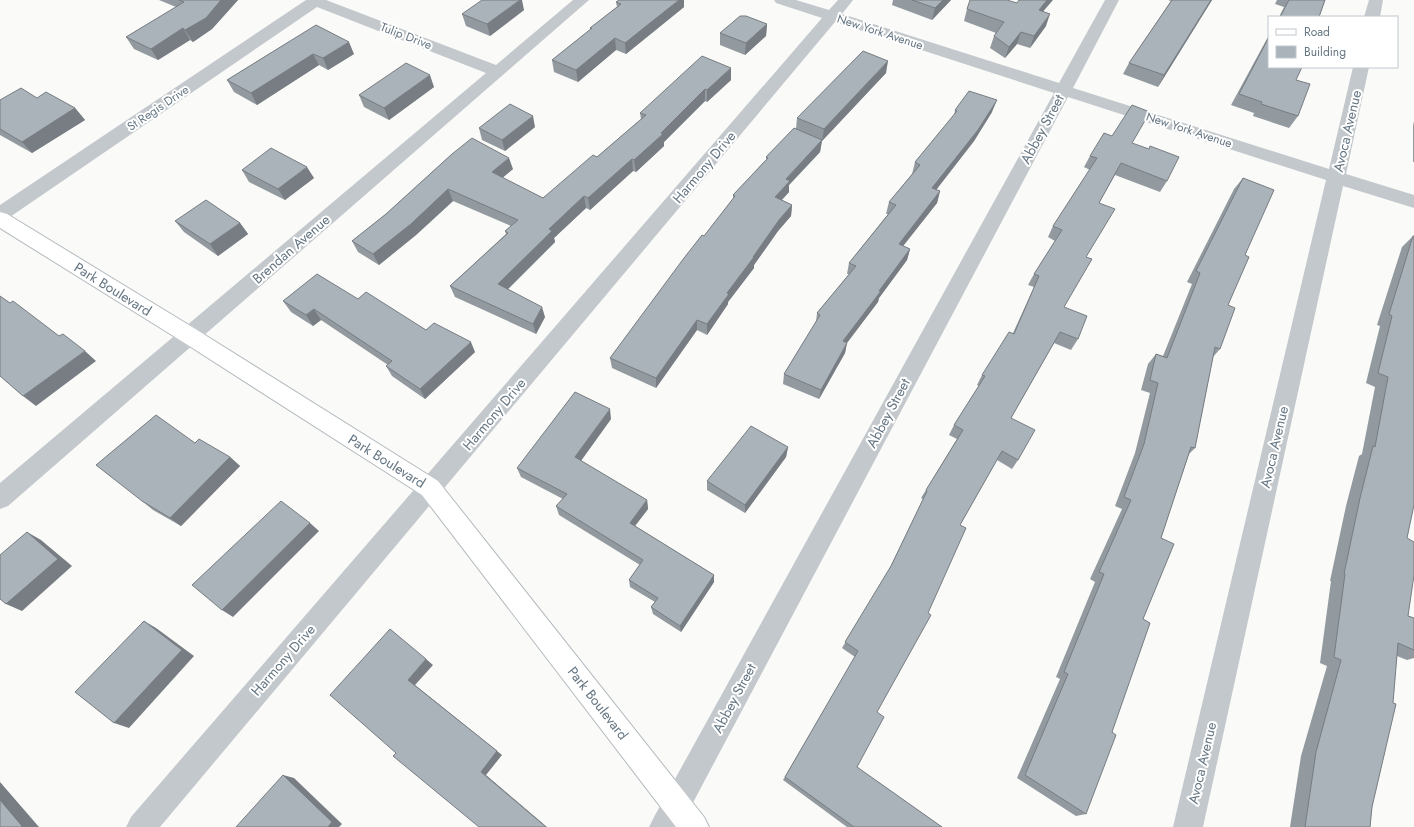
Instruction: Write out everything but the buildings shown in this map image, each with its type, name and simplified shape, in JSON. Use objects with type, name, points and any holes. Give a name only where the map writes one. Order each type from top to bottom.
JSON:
[{"type":"main road","name":"Park Boulevard","points":[[0,219],[190,336],[430,488],[694,827]]},
{"type":"street","name":"Tulip Drive","points":[[314,0],[498,72]]},
{"type":"street","name":"St Regis Drive","points":[[0,214],[314,0]]},
{"type":"street","name":"Brendan Avenue","points":[[0,498],[582,0]]},
{"type":"street","name":"New York Avenue","points":[[781,0],[1414,202]]},
{"type":"street","name":"Harmony Drive","points":[[141,827],[846,0]]},
{"type":"street","name":"Abbey Street","points":[[664,827],[1112,0]]},
{"type":"street","points":[[1372,16],[1376,0]]},
{"type":"street","name":"Avoca Avenue","points":[[1188,827],[1361,68]]}]
